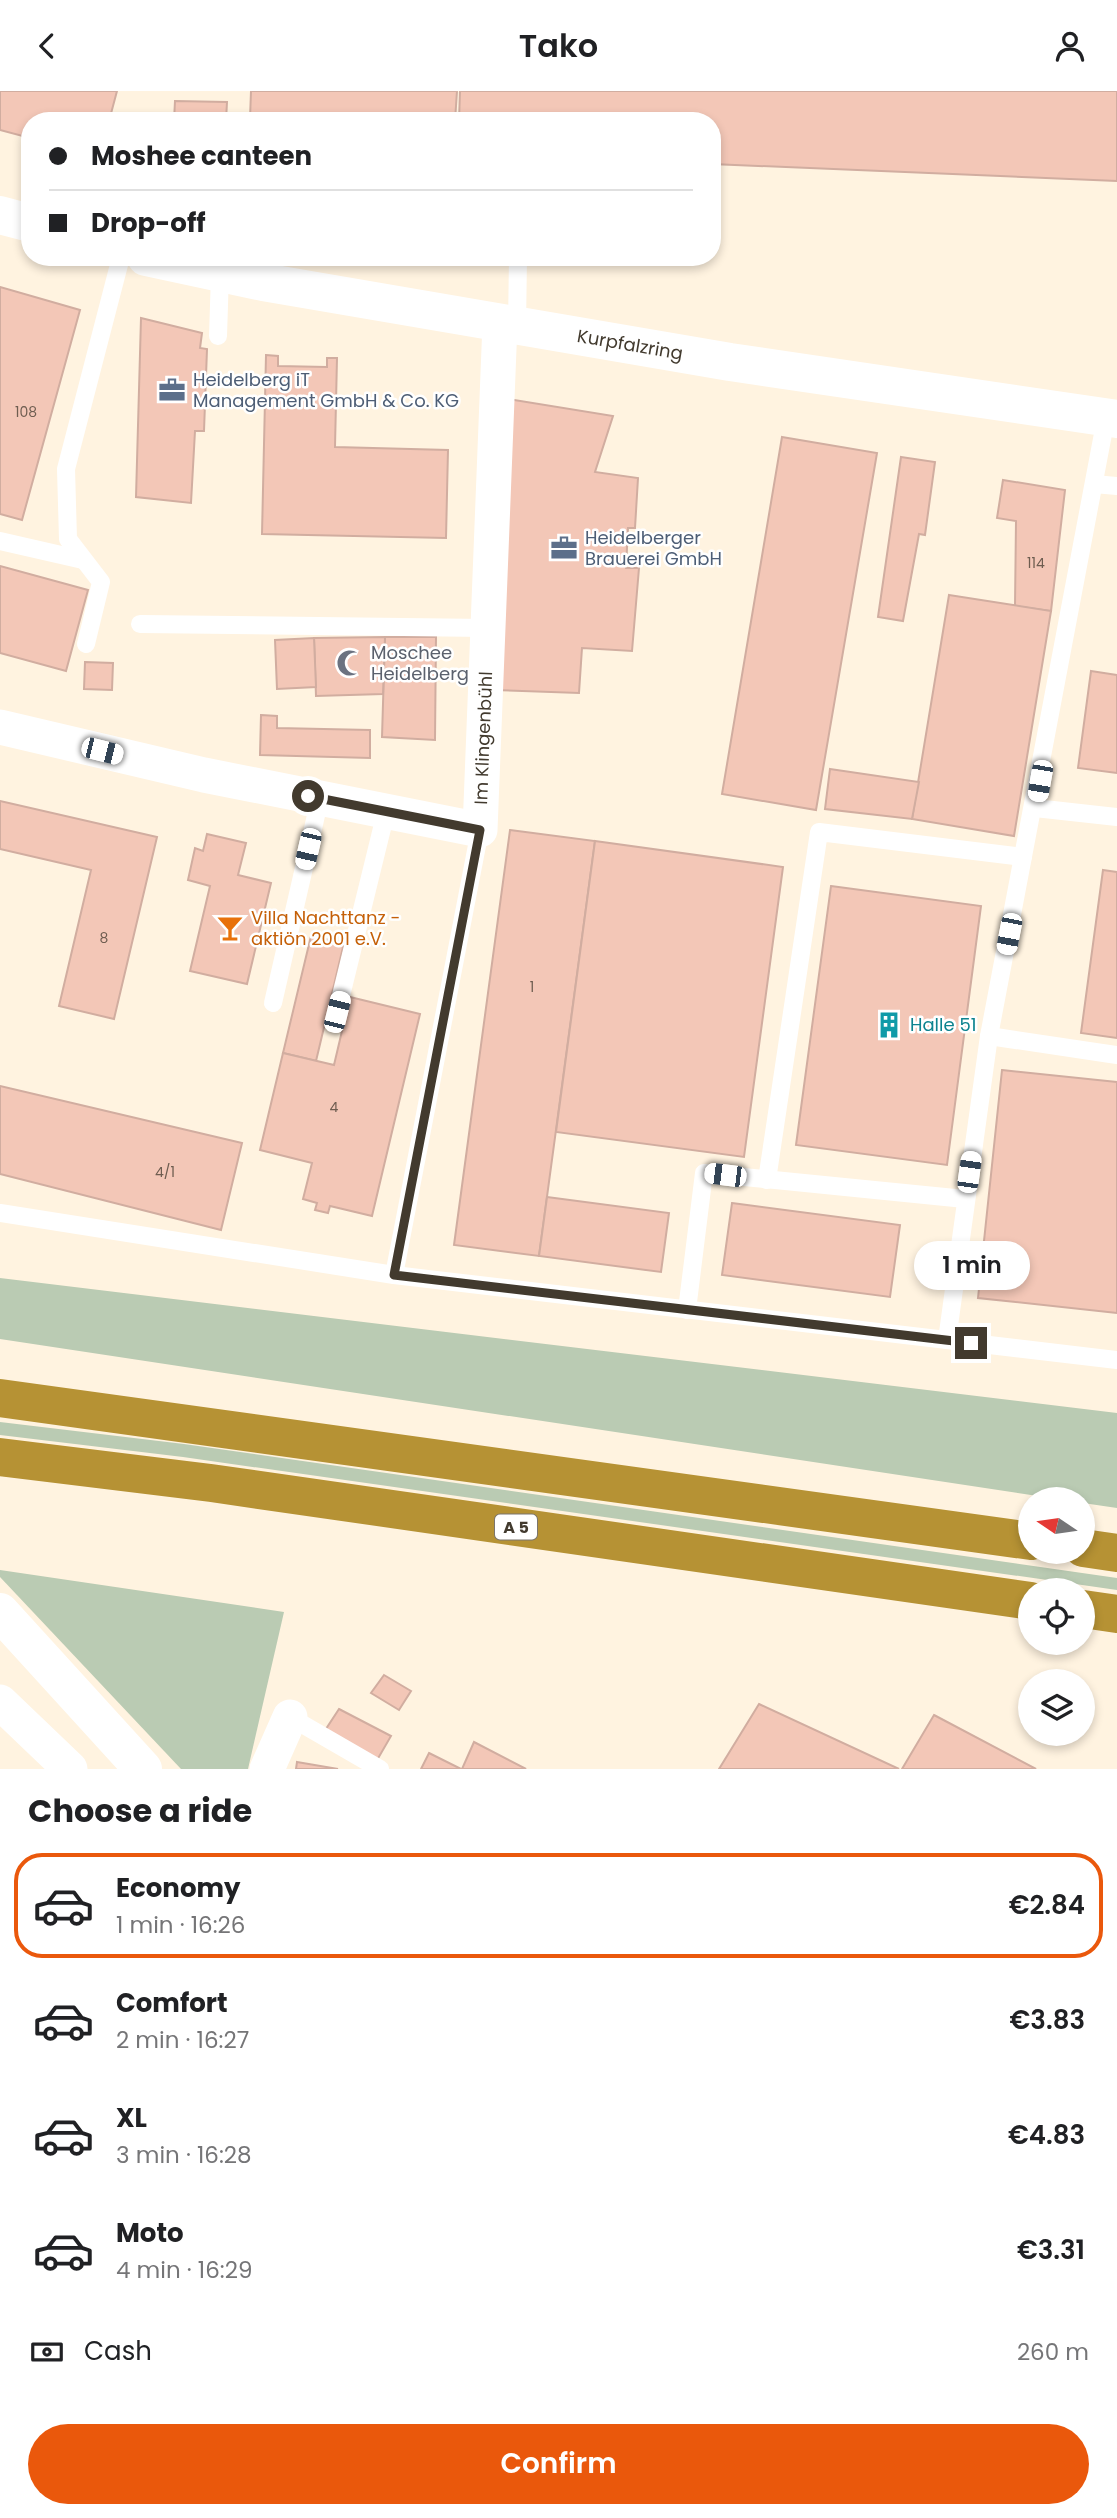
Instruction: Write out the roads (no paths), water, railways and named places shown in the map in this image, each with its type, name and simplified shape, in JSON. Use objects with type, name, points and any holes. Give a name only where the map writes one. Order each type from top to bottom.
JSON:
[{"type":"highway","points":[[0,1398],[1018,1539]]},
{"type":"highway","name":"A 5","points":[[0,1457],[211,1483],[1018,1599]]},
{"type":"highway","points":[[1096,1550],[1117,1553]]},
{"type":"highway","points":[[1095,1611],[1117,1614]]},
{"type":"main road","points":[[0,215],[21,221]]},
{"type":"main road","name":"Kurpfalzring","points":[[185,266],[220,274],[263,276],[508,324],[730,362],[1112,419]]},
{"type":"main road","points":[[3,1615],[143,1769]]},
{"type":"street","name":"Im Klingenbühl","points":[[0,727],[204,775],[480,830],[488,628],[508,324]]},
{"type":"street","points":[[0,1702],[70,1769]]},
{"type":"street","points":[[267,1769],[290,1717]]},
{"type":"lane","points":[[86,644],[101,582],[68,539],[66,469],[119,266]]},
{"type":"lane","points":[[508,324],[517,266]]},
{"type":"lane","points":[[218,336],[220,274]]},
{"type":"lane","points":[[947,1340],[989,1036],[1035,808],[1094,484],[1112,419]]},
{"type":"lane","points":[[1094,484],[1117,486]]},
{"type":"lane","points":[[0,541],[83,560]]},
{"type":"lane","points":[[140,624],[488,628]]},
{"type":"lane","points":[[273,1003],[320,798]]},
{"type":"lane","points":[[1035,808],[1117,817]]},
{"type":"lane","points":[[337,1012],[386,812]]},
{"type":"lane","points":[[394,1275],[480,830]]},
{"type":"lane","points":[[767,1180],[819,832],[1023,857]]},
{"type":"lane","points":[[989,1036],[1117,1055]]},
{"type":"lane","points":[[687,1310],[704,1173],[965,1199]]},
{"type":"lane","points":[[0,1213],[394,1275],[1117,1360]]},
{"type":"lane","points":[[290,1717],[380,1769]]},
{"type":"place","name":"Heidelberg iT Management GmbH & Co. KG","points":[[172,390]]},
{"type":"place","name":"Heidelberger Brauerei GmbH","points":[[564,548]]},
{"type":"place","name":"Moschee Heidelberg","points":[[350,663]]},
{"type":"place","name":"Villa Nachttanz - aktiön 2001 e.V.","points":[[230,928]]},
{"type":"place","name":"Halle 51","points":[[889,1025]]}]
